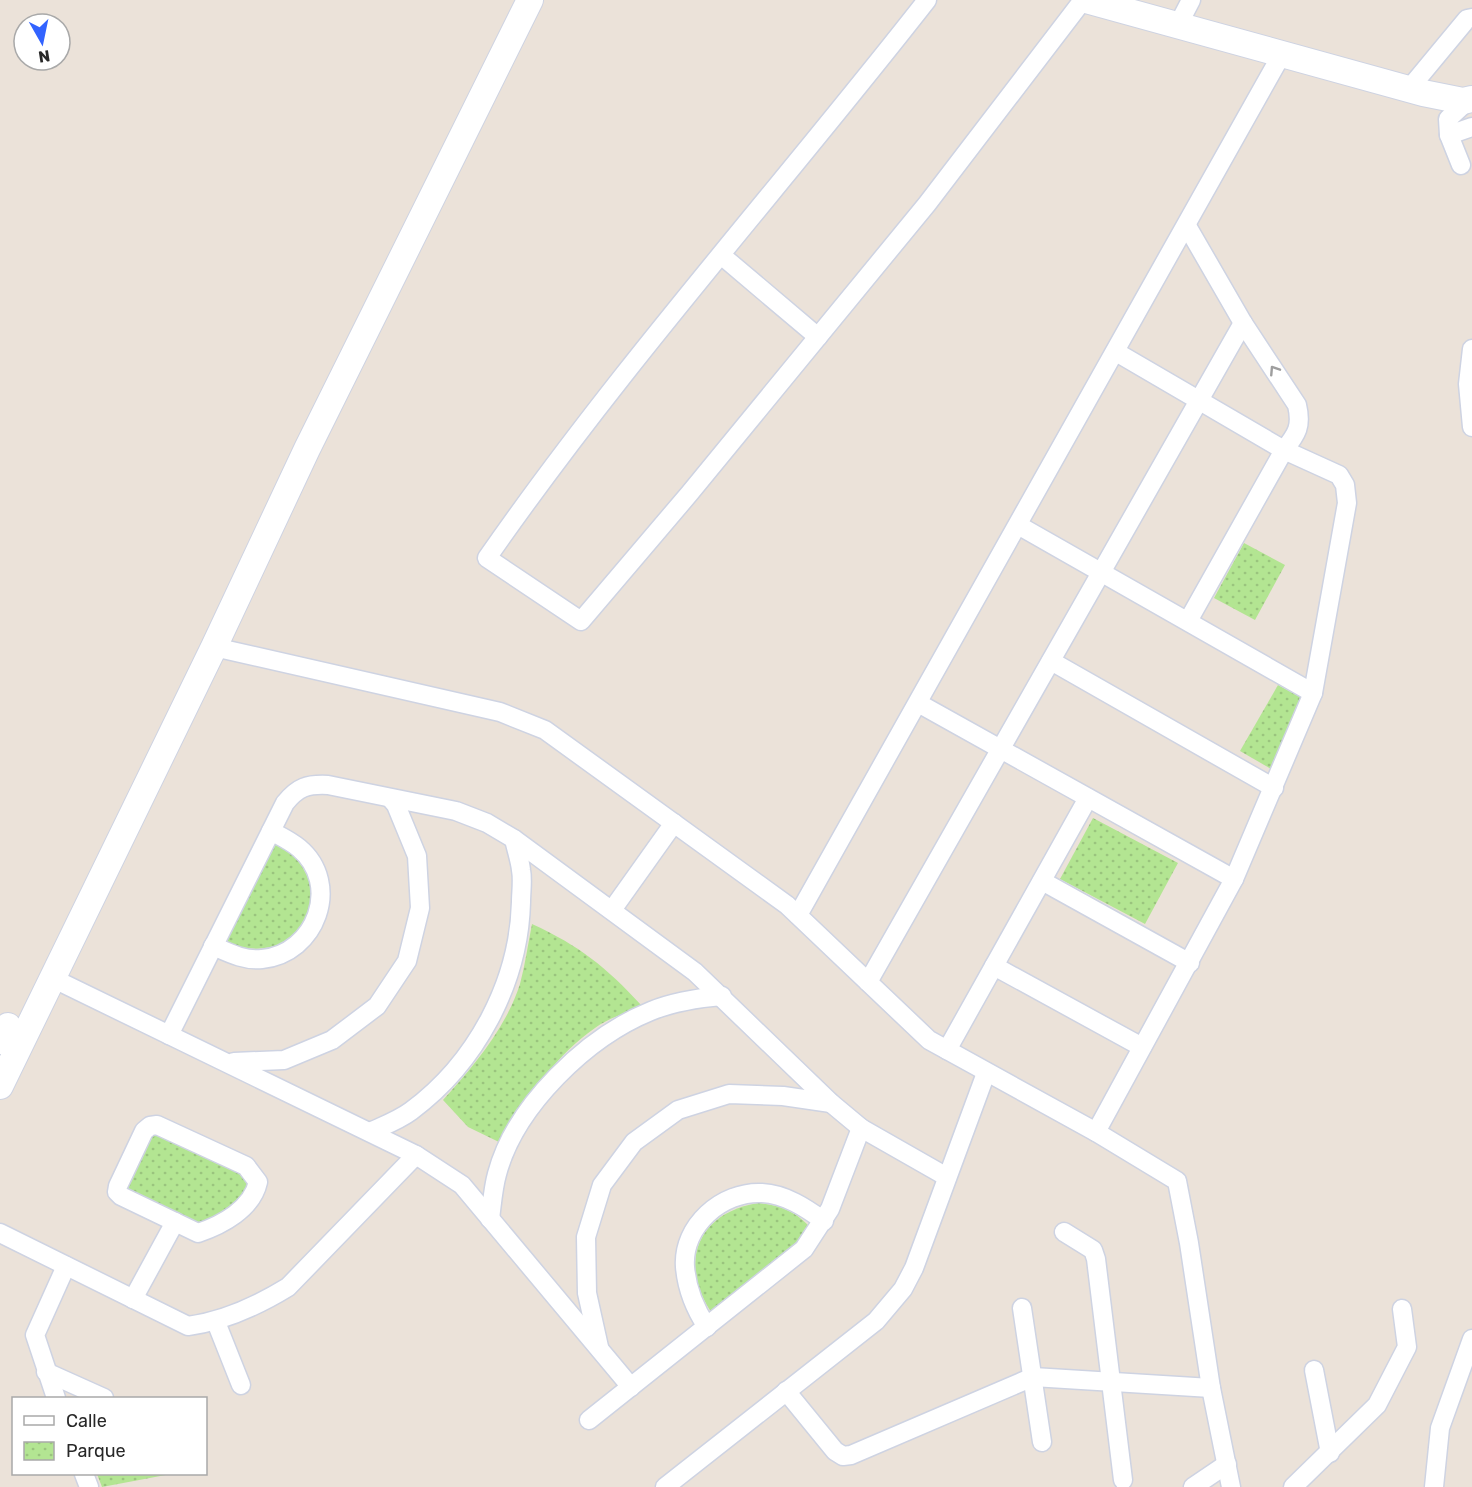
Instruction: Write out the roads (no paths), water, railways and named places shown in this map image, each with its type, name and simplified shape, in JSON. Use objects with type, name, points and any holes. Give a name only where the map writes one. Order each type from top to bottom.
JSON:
[{"type":"street","points":[[0,1086],[8,1031],[52,978],[214,647],[312,438],[530,0]]},
{"type":"street","points":[[927,0],[830,124],[552,465],[487,558],[581,621],[927,204],[1084,0],[1177,27],[1283,52],[1408,89],[1467,100],[1448,119],[1449,135],[1461,165]]},
{"type":"street","points":[[1177,27],[1191,0]]},
{"type":"street","points":[[1408,89],[1467,19],[1472,18]]},
{"type":"street","points":[[798,915],[1283,52]]},
{"type":"street","points":[[1449,135],[1472,127]]},
{"type":"street","points":[[1187,226],[1243,322],[1297,405],[1301,420],[1298,433],[1284,450],[1188,621]]},
{"type":"street","points":[[721,255],[818,337]]},
{"type":"street","points":[[868,982],[1243,322]]},
{"type":"street","points":[[1472,349],[1468,384],[1472,427]]},
{"type":"street","points":[[1095,1132],[1190,963],[1234,879],[1314,693],[1347,503],[1345,485],[1339,475],[1284,450],[1116,352]]},
{"type":"street","points":[[1018,525],[1314,693]]},
{"type":"street","points":[[214,647],[500,712],[545,730],[798,915],[929,1040],[1095,1132],[1177,1181],[1180,1188],[1211,1388],[1231,1487]]},
{"type":"street","points":[[1050,661],[1274,788]]},
{"type":"street","points":[[918,703],[1234,879]]},
{"type":"street","points":[[169,1035],[285,803],[296,790],[310,784],[328,785],[456,811],[487,823],[514,839],[695,972],[831,1103],[861,1128],[947,1177]]},
{"type":"street","points":[[946,1050],[1088,798]]},
{"type":"street","points":[[226,1062],[284,1060],[333,1040],[377,1006],[407,960],[420,908],[417,856],[396,805],[391,799]]},
{"type":"street","points":[[612,909],[674,823]]},
{"type":"street","points":[[213,946],[241,957],[261,960],[281,955],[300,944],[313,927],[320,906],[320,885],[313,864],[299,848],[271,831]]},
{"type":"street","points":[[370,1132],[410,1112],[444,1081],[474,1047],[496,1007],[513,964],[520,917],[522,872],[514,839]]},
{"type":"street","points":[[1042,881],[1190,963]]},
{"type":"street","points":[[994,966],[1142,1047]]},
{"type":"street","points":[[52,978],[416,1155],[462,1185],[631,1387]]},
{"type":"street","points":[[490,1219],[497,1173],[515,1132],[542,1093],[573,1061],[611,1032],[651,1011],[694,999],[722,996]]},
{"type":"street","points":[[665,1487],[876,1320],[903,1289],[914,1268],[986,1073]]},
{"type":"street","points":[[599,1349],[587,1293],[586,1237],[602,1185],[634,1142],[678,1110],[729,1095],[783,1096],[831,1103]]},
{"type":"street","points":[[150,1125],[157,1125],[246,1166],[258,1182],[255,1193],[235,1214],[216,1227],[198,1233],[175,1222],[117,1192],[144,1131],[150,1125]]},
{"type":"street","points":[[589,1420],[804,1250],[824,1221],[861,1128]]},
{"type":"street","points":[[0,1233],[188,1326],[216,1322],[266,1300],[288,1287],[416,1155]]},
{"type":"street","points":[[707,1327],[696,1310],[685,1265],[689,1242],[700,1221],[717,1205],[739,1195],[762,1193],[785,1198],[824,1221]]},
{"type":"street","points":[[133,1299],[175,1222]]},
{"type":"street","points":[[1064,1232],[1093,1250],[1096,1259],[1123,1480]]},
{"type":"street","points":[[56,1397],[35,1335],[66,1266]]},
{"type":"street","points":[[1022,1308],[1042,1442]]},
{"type":"street","points":[[1293,1487],[1377,1405],[1407,1347],[1402,1309]]},
{"type":"street","points":[[216,1322],[241,1385]]},
{"type":"street","points":[[1434,1487],[1440,1428],[1472,1339]]},
{"type":"street","points":[[1314,1370],[1330,1453]]},
{"type":"street","points":[[46,1372],[103,1397]]},
{"type":"street","points":[[786,1391],[835,1451],[843,1456],[851,1455],[1033,1377],[1211,1388]]},
{"type":"street","points":[[1193,1487],[1227,1464]]}]
